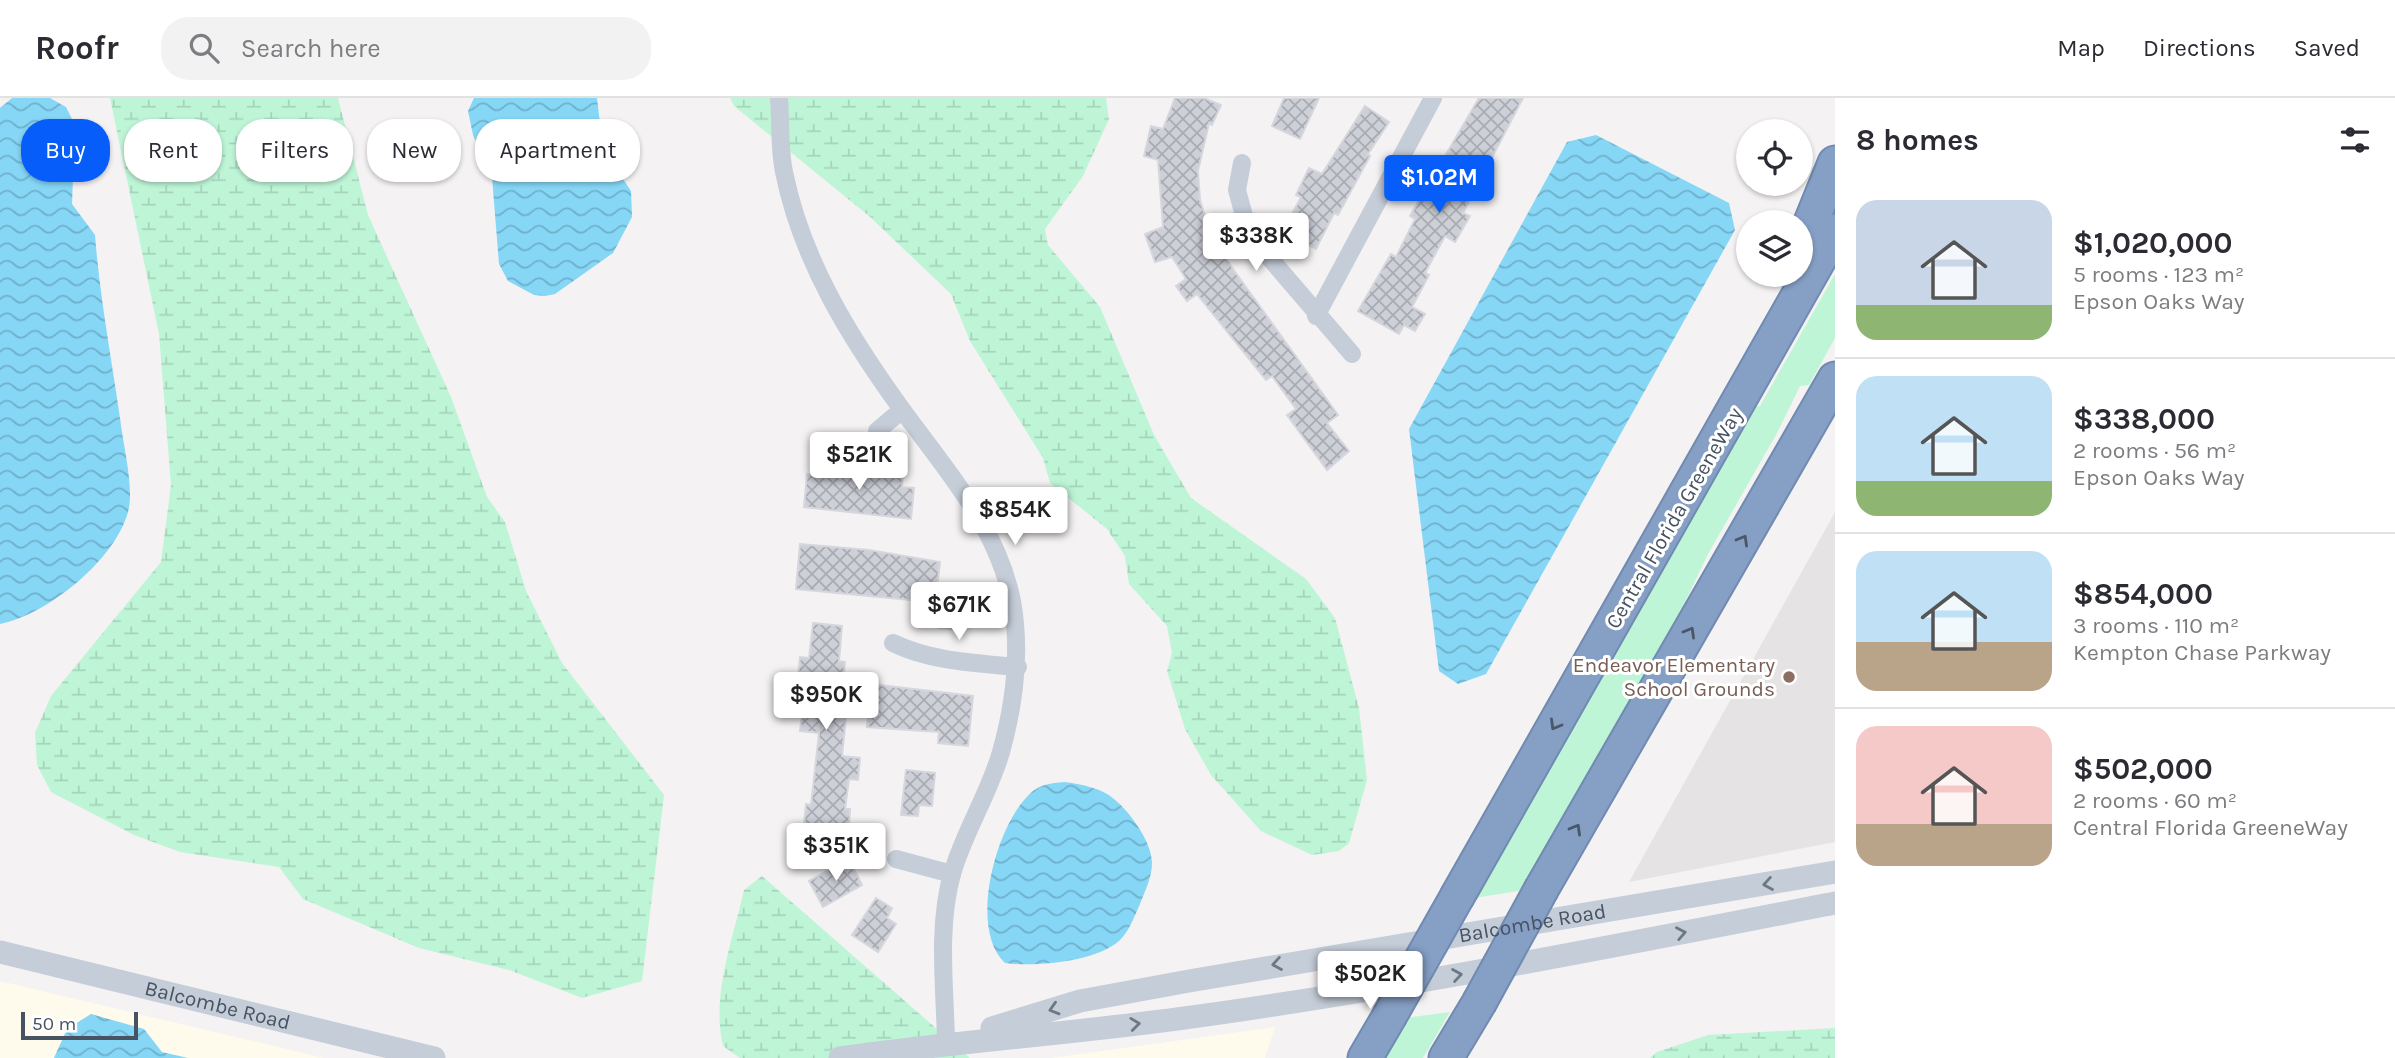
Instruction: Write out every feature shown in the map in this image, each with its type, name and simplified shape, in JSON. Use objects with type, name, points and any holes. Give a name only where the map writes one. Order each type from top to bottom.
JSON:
[{"type":"highway","points":[[1813,217],[1835,163]]},
{"type":"highway","name":"Central Florida GreeneWay","points":[[1366,1058],[1711,454],[1835,231]]},
{"type":"highway","points":[[1711,454],[1784,287]]},
{"type":"highway","points":[[1446,1058],[1833,386]]},
{"type":"street","points":[[779,98],[783,171],[810,256],[841,322],[902,410],[970,498],[1003,569],[1012,602],[1018,667],[1000,753],[952,874],[944,921],[946,1042]]},
{"type":"street","points":[[1316,316],[1433,98]]},
{"type":"street","points":[[1242,163],[1237,190],[1249,234],[1316,316],[1352,354]]},
{"type":"street","points":[[877,431],[902,410]]},
{"type":"street","points":[[893,643],[917,654],[942,660],[1018,667]]},
{"type":"street","points":[[896,859],[952,874]]},
{"type":"street","name":"Balcombe Road","points":[[946,1042],[1080,1001],[1306,959],[1835,872]]},
{"type":"street","name":"Balcombe Road","points":[[840,1058],[946,1042],[1124,1025],[1278,1004],[1531,963],[1835,903]]},
{"type":"street","name":"Balcombe Road","points":[[0,952],[434,1058]]},
{"type":"shaded area","name":"Endeavor Elementary School Grounds","points":[[1835,512],[1835,842],[1629,882]]},
{"type":"shaded area","points":[[0,981],[324,1058],[0,1058]]},
{"type":"shaded area","points":[[1275,1027],[1265,1058],[1051,1058]]},
{"type":"green space","points":[[110,98],[338,98],[343,119],[236,119],[236,182],[353,182],[353,156],[368,215],[451,397],[487,497],[505,522],[526,591],[562,663],[664,795],[642,981],[582,998],[509,970],[419,948],[303,899],[279,867],[180,852],[134,835],[51,792],[37,765],[35,733],[51,696],[161,562],[171,485],[159,334],[127,182],[222,182],[222,119],[124,119],[124,165]]},
{"type":"green space","points":[[730,98],[1106,98],[1109,119],[1083,176],[1045,229],[1048,245],[1100,307],[1154,435],[1191,498],[1306,579],[1335,618],[1359,708],[1367,780],[1349,843],[1339,851],[1312,855],[1261,831],[1211,775],[1185,729],[1167,671],[1172,653],[1167,626],[1129,584],[1125,556],[1107,529],[1050,483],[1043,458],[970,341],[951,294],[869,216],[734,106]]},
{"type":"green space","points":[[1835,274],[1835,338],[1809,385],[1800,386],[1777,433],[1708,554],[1674,625],[1524,890],[1474,898],[1752,407],[1760,406]]},
{"type":"green space","points":[[762,876],[970,1058],[740,1058],[723,1046],[720,1027],[721,988],[729,948],[744,890]]},
{"type":"green space","points":[[1450,1012],[1423,1058],[1382,1058],[1405,1018]]},
{"type":"green space","points":[[1835,1028],[1835,1058],[1650,1058],[1657,1052],[1708,1035]]},
{"type":"water","points":[[12,98],[50,98],[66,107],[72,119],[21,119],[21,182],[73,182],[72,204],[95,235],[103,309],[130,483],[130,503],[121,530],[109,548],[77,583],[38,609],[0,624],[0,108]]},
{"type":"water","points":[[474,98],[597,98],[599,119],[475,119],[475,139],[468,111]]},
{"type":"water","points":[[1596,135],[1729,203],[1735,230],[1486,674],[1458,684],[1439,671],[1409,429],[1567,142]]},
{"type":"water","points":[[492,182],[625,182],[631,191],[632,217],[613,253],[555,294],[534,295],[508,281],[499,264]]},
{"type":"water","points":[[1064,782],[1097,789],[1114,799],[1127,812],[1139,828],[1151,855],[1152,868],[1148,884],[1123,937],[1108,948],[1064,961],[1005,963],[994,947],[988,925],[991,875],[998,849],[1020,805],[1033,791],[1044,785]]},
{"type":"water","points":[[91,1014],[144,1029],[162,1052],[188,1058],[54,1058],[67,1029]]},
{"type":"building","points":[[1175,98],[1204,98],[1221,105],[1212,125],[1209,123],[1198,171],[1200,200],[1211,234],[1233,269],[1338,415],[1327,423],[1349,451],[1327,470],[1287,415],[1296,409],[1272,376],[1266,380],[1197,294],[1187,301],[1176,286],[1186,279],[1172,257],[1155,262],[1145,234],[1163,227],[1158,160],[1144,156],[1151,126],[1163,129]]},
{"type":"building","points":[[1284,98],[1319,98],[1300,139],[1272,126]]},
{"type":"building","points":[[1479,98],[1523,98],[1463,213],[1470,216],[1455,242],[1445,236],[1425,273],[1429,275],[1412,307],[1425,314],[1415,331],[1404,325],[1399,334],[1358,311],[1391,254],[1396,257],[1415,219],[1410,216]]},
{"type":"building","points":[[1365,106],[1389,122],[1368,154],[1370,156],[1338,215],[1334,213],[1316,249],[1283,231],[1301,197],[1296,195],[1309,168],[1322,174]]},
{"type":"building","points":[[818,465],[903,474],[902,487],[914,488],[911,519],[804,507],[807,474],[817,475]]},
{"type":"building","points":[[800,544],[869,550],[940,562],[937,589],[974,593],[971,619],[962,619],[960,630],[939,628],[942,603],[796,589]]},
{"type":"building","points":[[813,623],[842,626],[839,661],[845,662],[842,692],[837,691],[834,717],[846,718],[842,756],[860,758],[858,780],[849,779],[845,809],[850,809],[849,826],[835,824],[834,837],[803,834],[806,804],[811,805],[819,733],[800,731],[805,688],[797,687],[800,657],[809,658]]},
{"type":"building","points":[[871,684],[973,696],[968,746],[938,743],[939,732],[867,727]]},
{"type":"building","points":[[906,770],[935,773],[932,806],[919,805],[918,816],[901,815]]},
{"type":"building","points":[[849,859],[862,885],[823,907],[809,881]]},
{"type":"building","points":[[876,898],[892,908],[887,918],[896,924],[878,952],[852,935]]},
{"type":"place","name":"Endeavor Elementary School Grounds","points":[[1789,677]]}]
